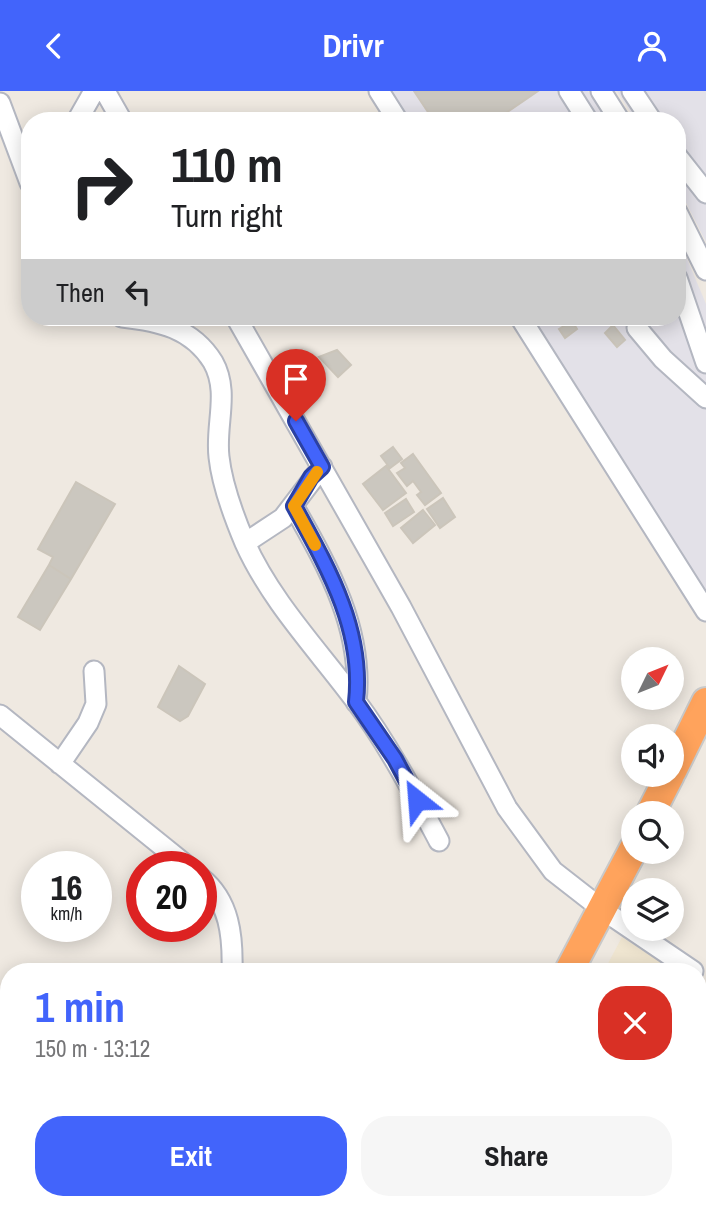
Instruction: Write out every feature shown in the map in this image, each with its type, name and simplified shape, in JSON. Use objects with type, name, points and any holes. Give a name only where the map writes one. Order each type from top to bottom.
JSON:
[{"type":"highway","points":[[684,747],[706,702]]},
{"type":"highway","points":[[573,963],[626,864]]},
{"type":"street","points":[[82,112],[93,91]]},
{"type":"street","points":[[105,91],[117,112]]},
{"type":"street","points":[[379,91],[392,112]]},
{"type":"street","points":[[569,91],[582,112]]},
{"type":"street","points":[[601,91],[614,112]]},
{"type":"street","points":[[632,91],[646,112]]},
{"type":"street","points":[[0,103],[21,159]]},
{"type":"street","points":[[686,167],[706,193]]},
{"type":"street","points":[[686,230],[706,270]]},
{"type":"street","points":[[686,304],[706,363]]},
{"type":"street","points":[[173,326],[191,338],[213,363],[221,385],[218,455],[246,544],[271,589],[395,759],[439,841]]},
{"type":"street","points":[[241,326],[401,607],[506,808],[553,871],[603,910],[681,963]]},
{"type":"street","points":[[526,326],[706,611]]},
{"type":"street","points":[[636,328],[663,359],[706,398]]},
{"type":"street","points":[[246,544],[294,506],[311,477],[322,467]]},
{"type":"street","points":[[294,506],[324,560],[357,648],[359,675],[356,702]]},
{"type":"street","points":[[61,764],[88,723],[96,703],[93,671]]},
{"type":"street","points":[[0,715],[168,851]]},
{"type":"street","points":[[217,896],[228,916],[231,963]]},
{"type":"shaded area","points":[[389,91],[588,91],[601,112],[402,112]]},
{"type":"shaded area","points":[[617,91],[706,91],[706,242],[686,203],[686,112],[630,112]]},
{"type":"shaded area","points":[[686,256],[706,304],[706,593],[537,326],[686,326]]},
{"type":"shaded area","points":[[621,939],[662,963],[608,963]]},
{"type":"building","points":[[414,91],[538,91],[507,112],[428,112]]},
{"type":"building","points":[[575,326],[577,329],[565,338],[559,329]]},
{"type":"building","points":[[614,326],[625,340],[617,347],[605,333]]},
{"type":"building","points":[[337,350],[351,365],[338,377],[319,357]]},
{"type":"building","points":[[393,447],[402,459],[390,468],[381,456]]},
{"type":"building","points":[[413,454],[441,493],[425,505],[417,495],[421,492],[413,481],[407,486],[397,473],[405,468],[401,463]]},
{"type":"building","points":[[386,466],[406,493],[383,510],[363,484]]},
{"type":"building","points":[[76,482],[115,504],[71,579],[49,565],[53,557],[38,549]]},
{"type":"building","points":[[443,498],[455,517],[440,528],[427,509]]},
{"type":"building","points":[[406,499],[414,512],[393,526],[385,513]]},
{"type":"building","points":[[423,510],[435,525],[413,543],[401,528]]},
{"type":"building","points":[[49,565],[71,579],[40,630],[18,617]]},
{"type":"building","points":[[179,666],[205,684],[188,716],[180,721],[158,707]]},
{"type":"slow traffic","points":[[315,545],[294,506],[311,477],[317,472]]},
{"type":"route","points":[[296,421],[322,467],[311,477],[294,506],[324,560],[357,648],[359,675],[356,702],[395,759],[417,800]]}]
